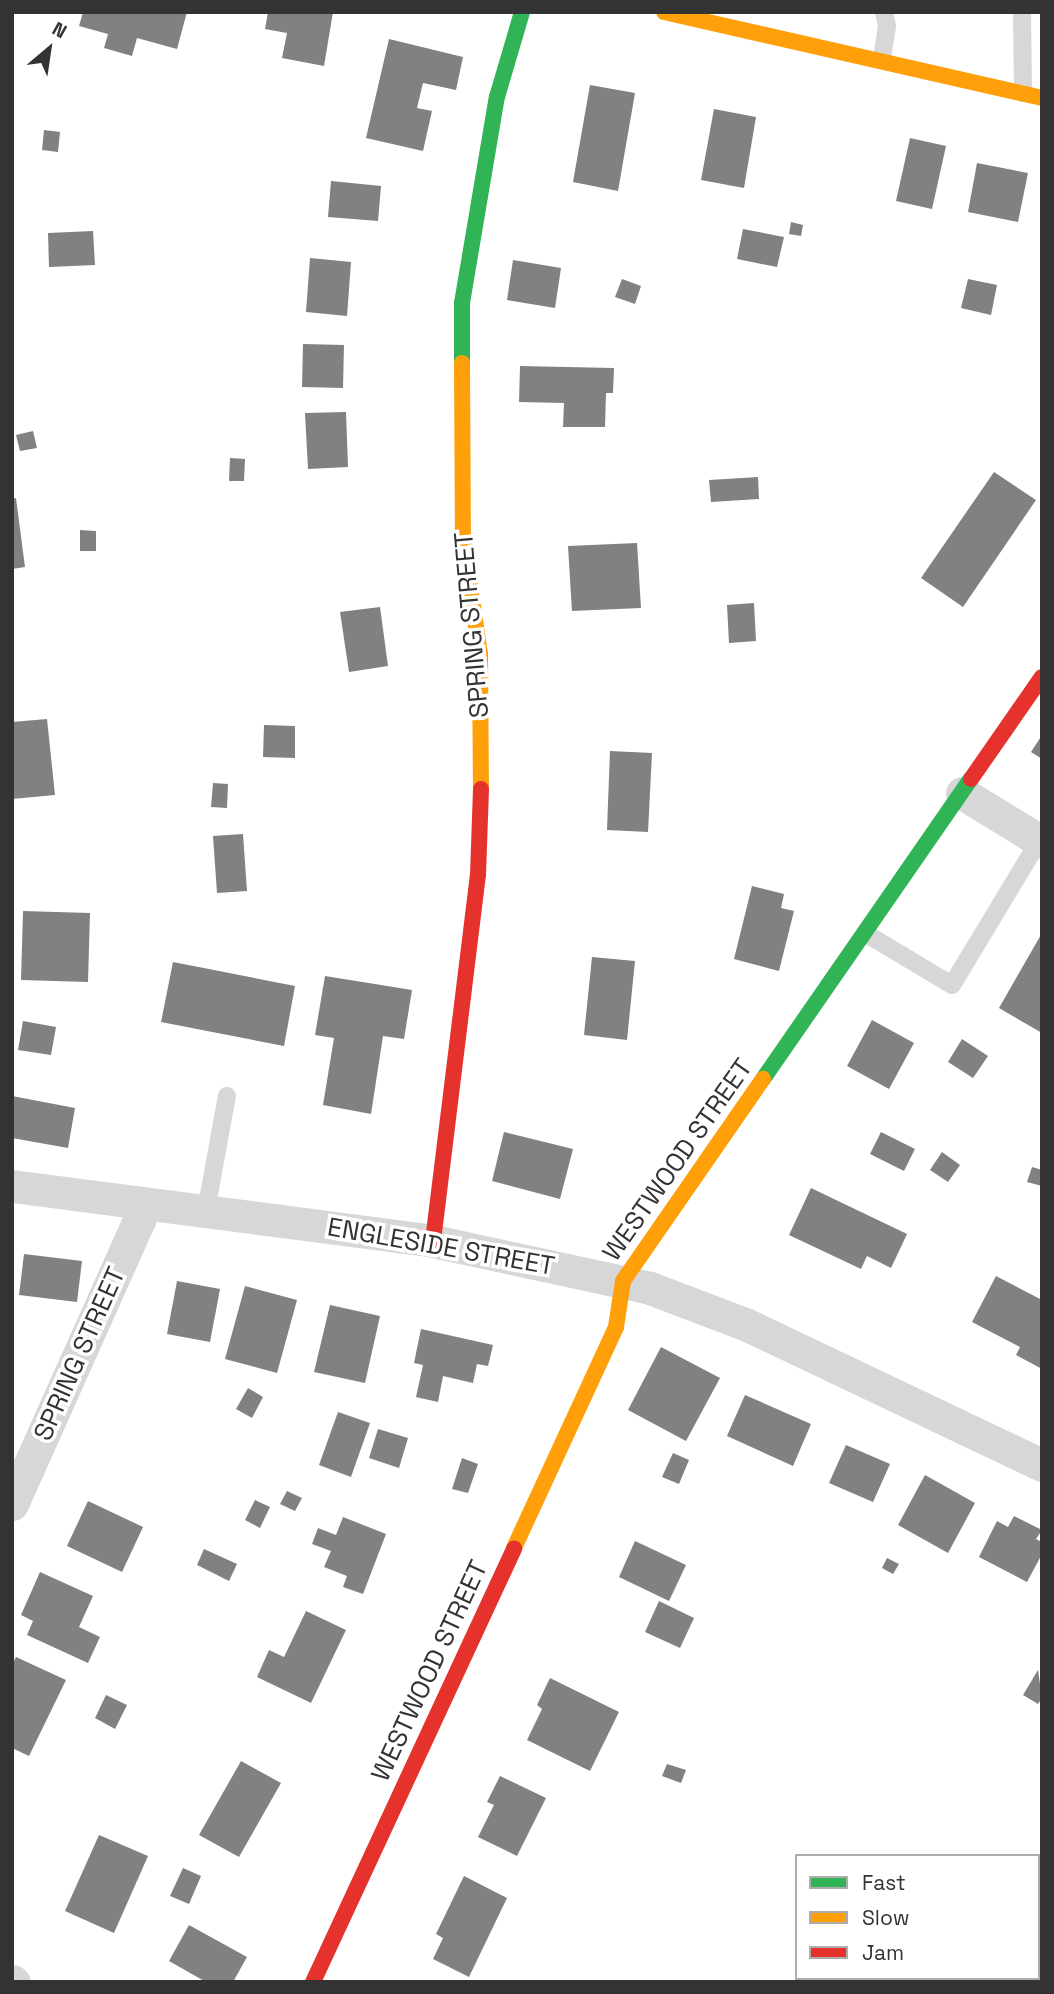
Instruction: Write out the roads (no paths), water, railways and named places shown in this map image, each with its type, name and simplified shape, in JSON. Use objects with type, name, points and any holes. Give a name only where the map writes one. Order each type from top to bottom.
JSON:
[{"type":"street","name":"SPRING STREET","points":[[433,1241],[478,875],[482,776],[480,654],[463,535],[462,303],[497,97],[522,12]]},
{"type":"street","points":[[664,12],[723,19],[1042,98]]},
{"type":"street","name":"WESTWOOD STREET","points":[[313,1982],[616,1327],[623,1281],[1042,677]]},
{"type":"street","points":[[962,793],[1041,841]]},
{"type":"street","name":"ENGLESIDE STREET","points":[[12,1186],[433,1241],[623,1281],[745,1324],[1042,1465]]},
{"type":"street","name":"SPRING STREET","points":[[12,1504],[146,1204]]},
{"type":"lane","points":[[882,58],[887,26],[884,12]]},
{"type":"lane","points":[[1022,12],[1023,93]]},
{"type":"lane","points":[[865,933],[952,985],[1041,841]]},
{"type":"lane","points":[[206,1211],[227,1096]]}]
